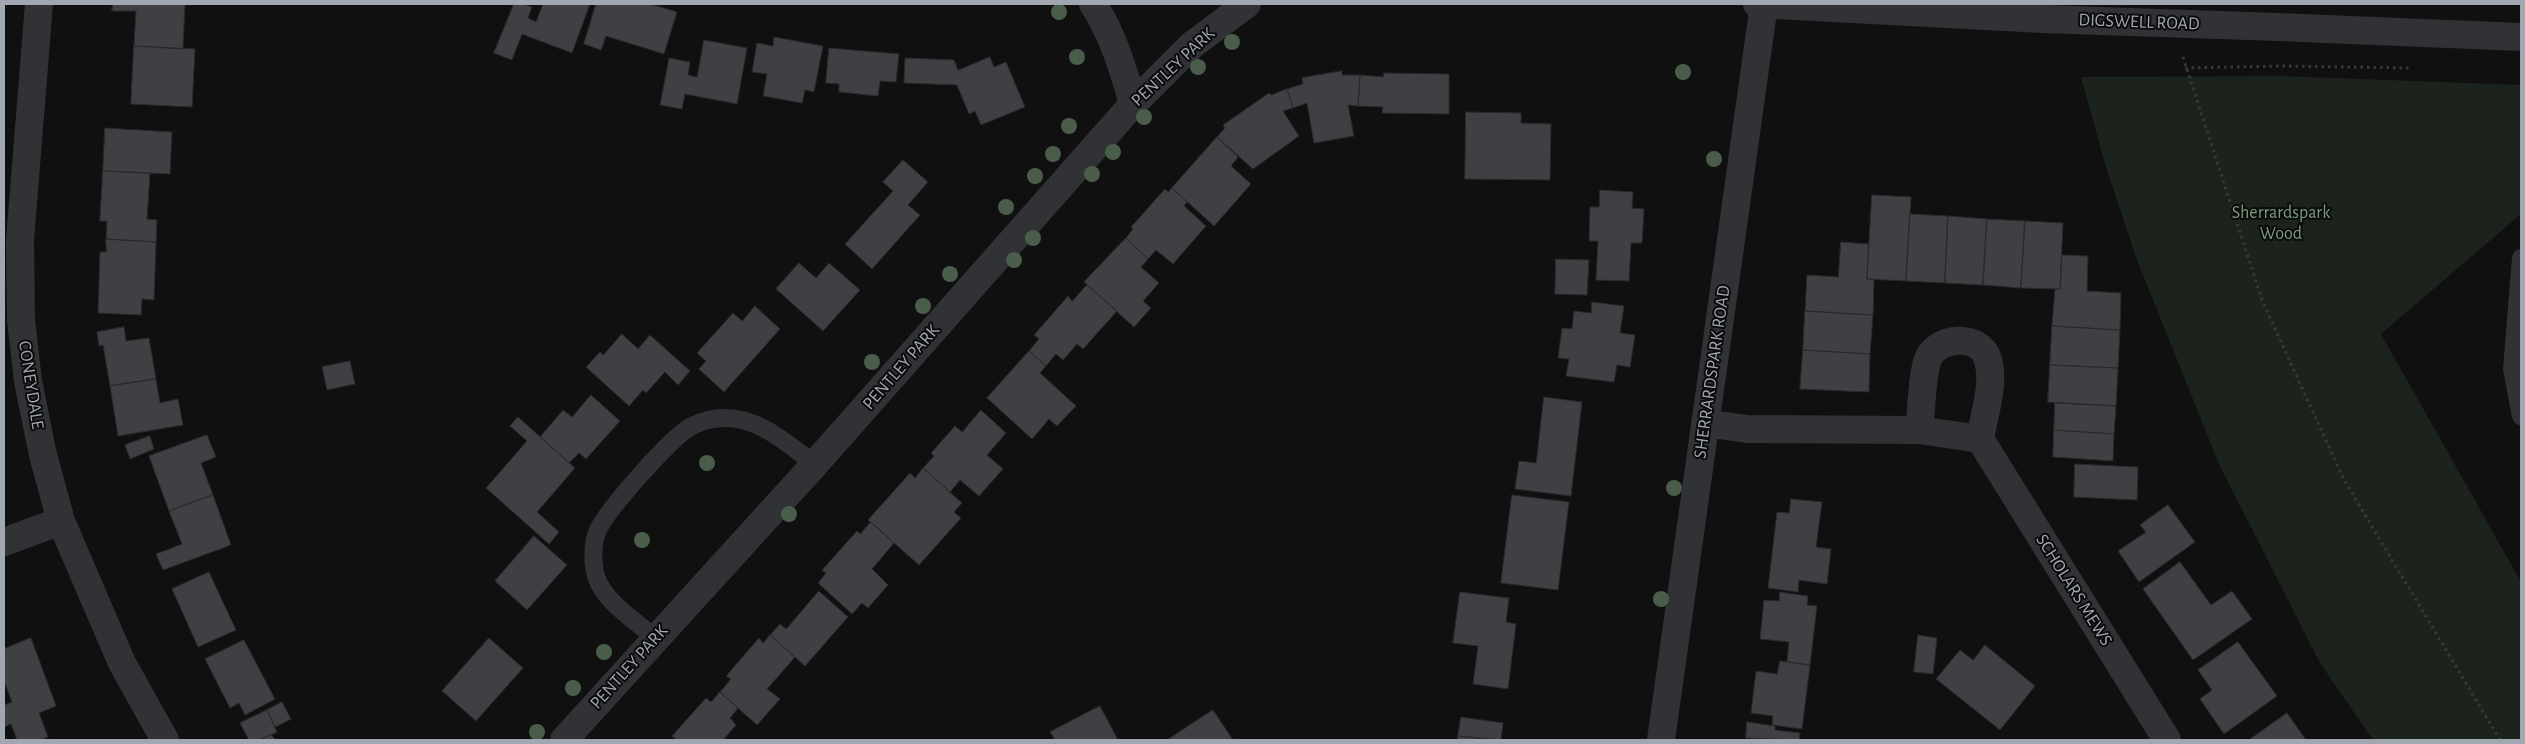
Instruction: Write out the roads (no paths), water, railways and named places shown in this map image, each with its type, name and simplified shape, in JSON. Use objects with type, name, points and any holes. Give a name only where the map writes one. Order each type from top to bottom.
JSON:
[{"type":"street","name":"CONEYDALE","points":[[39,4],[20,240],[21,320],[28,382],[43,456],[61,521],[122,663],[165,740]]},
{"type":"street","points":[[1093,4],[1109,30],[1124,71],[1133,104]]},
{"type":"street","name":"PENTLEY PARK","points":[[564,740],[815,464],[1133,104],[1192,45],[1247,4]]},
{"type":"street","name":"DIGSWELL ROAD","points":[[1757,4],[2043,18],[2521,37]]},
{"type":"street","name":"SHERRARDSPARK ROAD","points":[[1661,740],[1764,4]]},
{"type":"street","points":[[1705,424],[1747,429],[1919,430],[1980,439],[1991,373],[1988,357],[1979,346],[1967,342],[1949,340],[1935,348],[1927,361],[1919,430]]},
{"type":"street","name":"SCHOLARS MEWS","points":[[1980,439],[2167,740]]},
{"type":"street","points":[[4,542],[61,521]]},
{"type":"lane","points":[[2521,258],[2512,369],[2521,416]]},
{"type":"lane","points":[[655,638],[604,593],[597,577],[594,556],[597,532],[607,514],[673,440],[691,426],[708,420],[745,420],[767,430],[815,464]]},
{"type":"park label","name":"Sherrardspark Wood","points":[[2281,223]]}]
